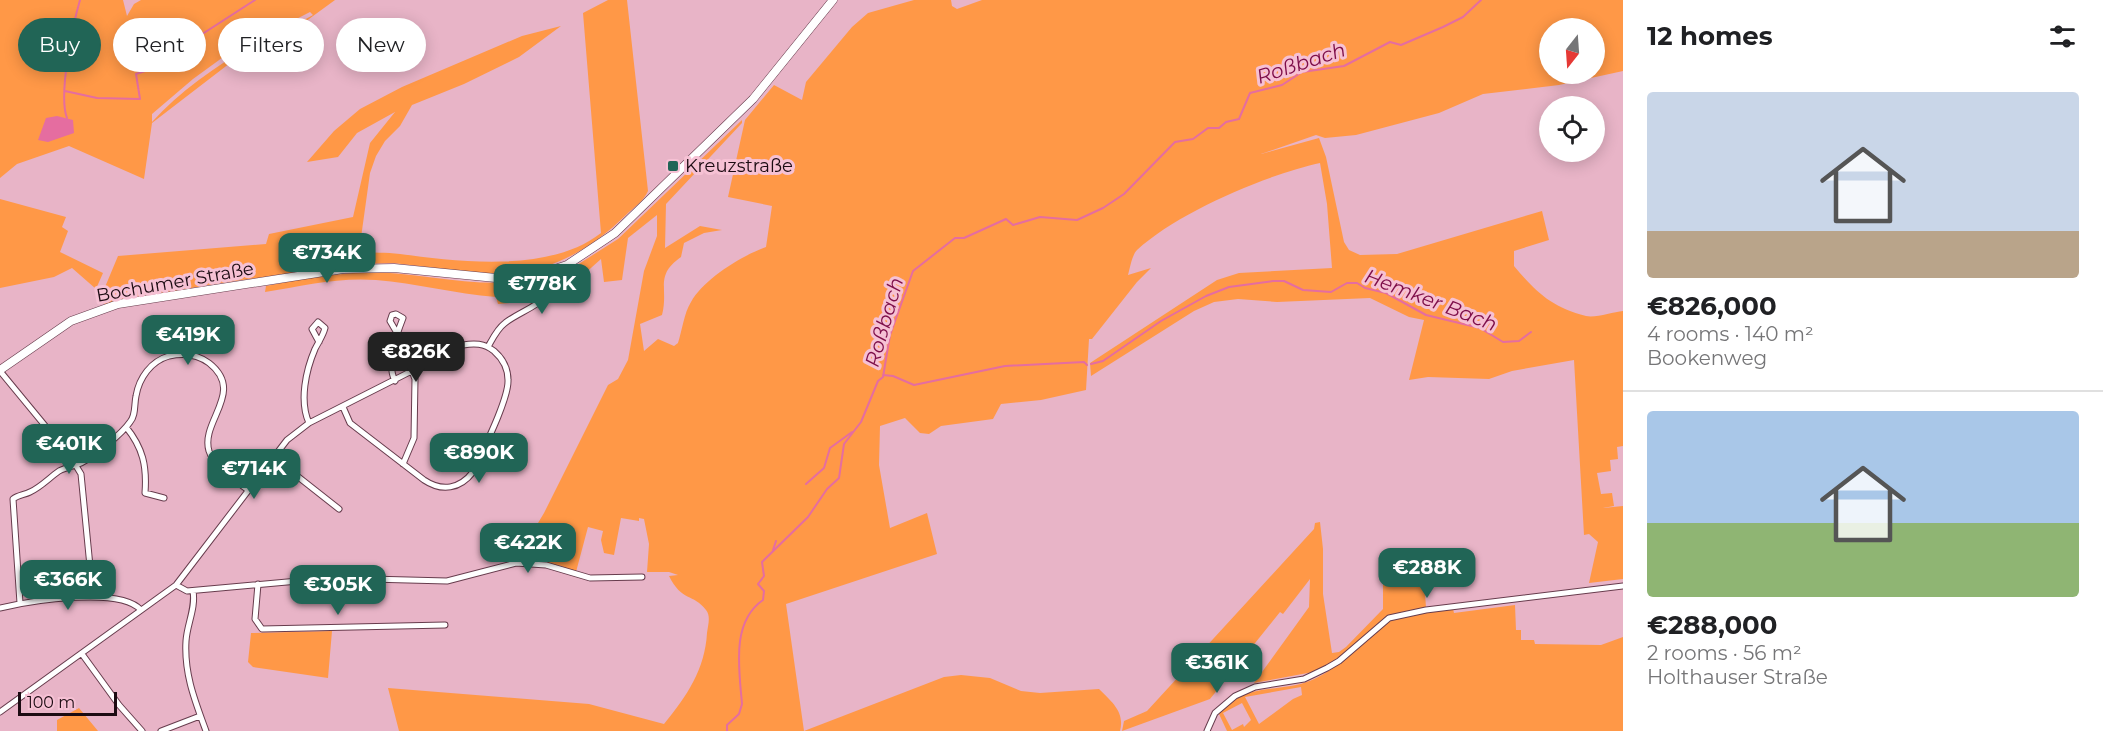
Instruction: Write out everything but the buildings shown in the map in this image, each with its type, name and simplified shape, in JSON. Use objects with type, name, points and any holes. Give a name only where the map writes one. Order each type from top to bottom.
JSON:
[{"type":"main road","name":"Bochumer Straße","points":[[0,371],[71,321],[118,304],[354,268],[394,268],[495,279],[528,277],[555,270],[579,258],[615,233],[696,155],[759,92],[833,0]]},
{"type":"street","points":[[488,347],[502,326],[533,307],[549,293],[554,284],[555,270]]},
{"type":"street","points":[[395,381],[391,367],[397,333]]},
{"type":"street","points":[[309,423],[304,403],[310,365],[319,342]]},
{"type":"street","points":[[0,712],[176,585],[273,457],[287,440],[309,423],[463,345],[472,343],[488,347],[504,364],[508,387],[473,472],[459,485],[440,488],[429,484],[351,423],[343,407]]},
{"type":"street","points":[[20,603],[12,501],[15,496],[42,485],[62,469],[76,465],[126,427],[134,417],[138,388],[149,369],[169,356],[189,354],[202,358],[217,372],[223,390],[221,407],[209,433],[209,452],[222,470],[248,490]]},
{"type":"street","points":[[0,371],[76,465],[84,483],[93,597]]},
{"type":"street","points":[[403,464],[414,438],[416,379],[412,371]]},
{"type":"street","points":[[126,427],[142,453],[146,473],[145,493],[164,498]]},
{"type":"street","points":[[273,457],[339,508]]},
{"type":"street","points":[[176,585],[193,591],[331,578],[447,581],[516,563],[546,565],[590,578],[642,577]]},
{"type":"street","points":[[258,584],[255,620],[262,629],[445,625]]},
{"type":"street","points":[[1207,731],[1215,713],[1235,696],[1255,687],[1304,679],[1339,662],[1389,618],[1426,610],[1623,586]]},
{"type":"street","points":[[193,591],[194,603],[186,638],[185,666],[206,731]]},
{"type":"street","points":[[0,608],[20,603],[93,597],[135,603],[141,610]]},
{"type":"street","points":[[82,654],[119,705],[142,731]]},
{"type":"street","points":[[161,731],[200,716]]},
{"type":"shaded area","points":[[0,0],[123,0],[127,16],[134,4],[141,0],[335,0],[310,18],[307,18],[313,15],[310,12],[298,18],[218,18],[218,61],[206,70],[206,18],[113,18],[113,72],[203,72],[152,114],[152,122],[198,80],[218,67],[218,72],[152,123],[144,179],[69,146],[17,164],[0,178]]},
{"type":"shaded area","points":[[608,0],[627,0],[648,191],[641,201],[612,228],[567,258],[534,270],[497,275],[393,263],[359,264],[213,284],[105,304],[100,299],[118,256],[266,244],[269,234],[353,217],[370,143],[395,112],[357,133],[338,157],[307,162],[334,131],[360,109],[402,87],[522,36],[561,26],[519,57],[464,84],[412,105],[400,126],[385,141],[376,156],[370,173],[359,252],[504,262],[557,254],[580,246],[601,233],[583,13]]},
{"type":"shaded area","points":[[914,0],[951,0],[952,6],[957,9],[982,0],[1623,0],[1623,71],[1605,75],[1605,18],[1539,18],[1539,84],[1564,84],[1483,94],[1439,113],[1356,135],[1325,138],[1316,135],[1261,154],[1319,138],[1326,157],[1344,242],[1349,250],[1360,255],[1397,254],[1542,211],[1549,240],[1514,251],[1514,266],[1537,291],[1563,308],[1586,316],[1623,311],[1623,446],[1617,447],[1618,459],[1610,460],[1611,471],[1597,473],[1601,494],[1612,493],[1614,506],[1603,508],[1623,506],[1623,579],[1589,583],[1598,542],[1589,534],[1584,535],[1574,360],[1512,371],[1489,379],[1428,377],[1409,380],[1424,320],[1409,317],[1370,298],[1277,302],[1238,299],[1214,302],[1194,311],[1091,376],[1090,363],[1217,280],[1239,273],[1332,268],[1327,204],[1320,163],[1274,176],[1224,197],[1175,222],[1137,250],[1132,258],[1128,275],[1151,268],[1137,282],[1092,339],[1089,339],[1086,390],[1041,400],[1001,404],[993,419],[941,426],[929,434],[920,433],[905,418],[880,426],[879,465],[890,528],[927,513],[937,554],[786,604],[804,731],[399,731],[388,688],[589,704],[664,724],[680,703],[693,682],[703,658],[708,615],[697,601],[678,590],[669,576],[678,575],[669,572],[647,572],[649,544],[644,519],[639,518],[639,521],[621,518],[614,555],[604,553],[601,540],[603,531],[588,527],[576,572],[561,566],[517,558],[544,513],[608,385],[618,379],[628,360],[644,271],[657,236],[657,215],[628,238],[622,280],[604,282],[601,259],[582,276],[561,282],[566,272],[618,239],[742,120],[742,123],[666,204],[665,248],[700,226],[722,230],[704,233],[684,243],[681,257],[668,270],[665,277],[662,315],[640,324],[644,351],[658,339],[674,346],[678,343],[687,311],[697,293],[724,269],[766,247],[772,206],[728,197],[745,120],[774,85],[802,100],[806,82],[852,27],[868,13]]},
{"type":"shaded area","points":[[57,116],[73,120],[74,133],[48,142],[38,140],[46,118]]},
{"type":"shaded area","points":[[0,199],[66,217],[62,227],[68,231],[60,252],[103,273],[96,289],[72,268],[54,277],[0,288]]},
{"type":"shaded area","points":[[363,272],[500,283],[545,277],[549,283],[543,294],[531,305],[530,301],[498,304],[496,297],[362,279],[265,292],[266,286],[312,277]]},
{"type":"shaded area","points":[[1320,522],[1323,549],[1323,594],[1332,653],[1339,652],[1346,647],[1383,609],[1383,584],[1424,577],[1426,608],[1386,618],[1336,660],[1313,672],[1254,683],[1309,607],[1310,579],[1283,614],[1280,612],[1210,699],[1122,731],[1124,721],[1147,711],[1314,529],[1315,523]]},
{"type":"shaded area","points":[[1515,605],[1516,630],[1521,630],[1521,640],[1534,640],[1535,644],[1601,645],[1623,637],[1623,731],[1227,731],[1219,714],[1240,697],[1251,692],[1287,687],[1312,680],[1343,660],[1379,627],[1396,618],[1453,609],[1454,613]],"holes":[[[1301,687],[1302,695],[1259,724],[1245,697]],[[1242,703],[1251,720],[1244,727],[1243,724],[1232,730],[1223,713]]]},
{"type":"shaded area","points":[[332,631],[328,678],[253,667],[248,662],[251,633]]},
{"type":"shaded area","points":[[961,675],[990,678],[1021,691],[1040,693],[1099,689],[1119,713],[1120,731],[804,731],[944,677]]},
{"type":"shaded area","points":[[79,708],[98,731],[57,731],[57,720]]},
{"type":"waterway","points":[[67,118],[65,77],[80,0]]},
{"type":"waterway","points":[[65,91],[97,98],[140,99],[136,74],[145,71],[255,0]]},
{"type":"waterway","name":"Roßbach","points":[[727,731],[727,725],[739,714],[742,704],[739,647],[746,620],[763,600],[764,591],[758,584],[764,576],[762,562],[808,517],[827,489],[839,478],[844,444],[861,422],[878,381],[883,377],[890,335],[913,271],[955,238],[964,238],[1006,219],[1013,225],[1040,217],[1077,220],[1103,208],[1124,194],[1175,142],[1193,139],[1208,128],[1219,128],[1226,122],[1239,119],[1250,93],[1282,85],[1302,72],[1344,66],[1390,42],[1401,45],[1463,17],[1481,0]]},
{"type":"waterway","name":"Hemker Bach","points":[[1091,364],[1103,361],[1161,321],[1206,296],[1229,287],[1273,281],[1284,281],[1303,290],[1331,292],[1347,283],[1357,283],[1365,288],[1386,293],[1426,315],[1480,328],[1503,342],[1519,341],[1531,332]]},
{"type":"waterway","name":"Hemker Bach","points":[[883,375],[893,376],[914,385],[1005,366],[1084,362],[1087,365]]},
{"type":"waterway","points":[[806,484],[824,468],[830,448],[852,432]]},
{"type":"waterway","name":"Roßbach","points":[[773,550],[776,541]]},
{"type":"place","name":"Kreuzstraße","points":[[673,166]]}]
